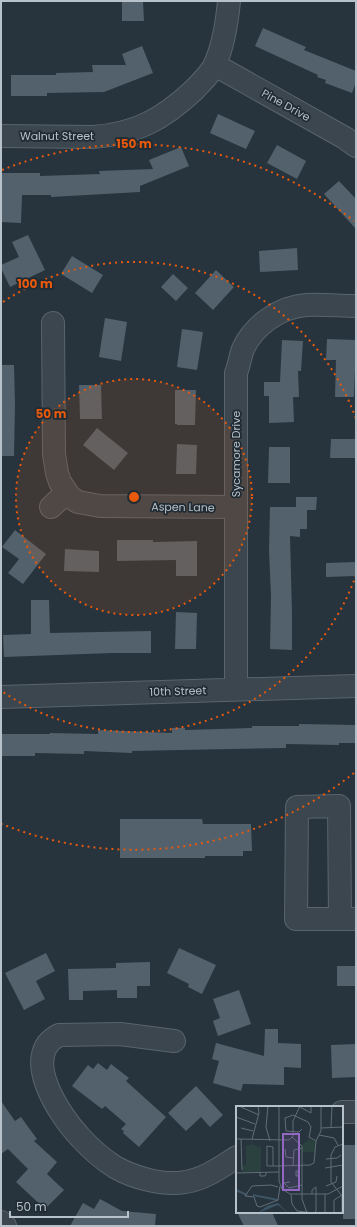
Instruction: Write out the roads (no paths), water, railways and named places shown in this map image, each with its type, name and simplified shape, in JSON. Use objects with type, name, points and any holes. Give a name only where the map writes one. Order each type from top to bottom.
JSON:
[{"type":"street","name":"Walnut Street","points":[[1,136],[108,136],[128,131],[151,122],[168,112],[201,83],[215,65],[225,35],[229,1]]},
{"type":"street","name":"Pine Drive","points":[[215,65],[345,138],[356,146]]},
{"type":"street","name":"Sycamore Drive","points":[[236,690],[236,373],[243,349],[256,330],[265,321],[279,313],[295,307],[306,305],[356,306]]},
{"type":"street","name":"Aspen Lane","points":[[52,323],[54,454],[60,482],[59,500],[70,497],[78,502],[100,506],[236,507]]},
{"type":"street","name":"10th Street","points":[[1,697],[356,686]]},
{"type":"street","points":[[340,806],[348,919],[296,919],[297,807],[340,806]]},
{"type":"street","points":[[174,1041],[120,1034],[59,1036],[49,1042],[44,1051],[42,1068],[48,1086],[66,1120],[96,1153],[115,1167],[152,1181],[172,1183],[186,1182],[201,1178],[236,1158]]},
{"type":"street","points":[[343,1112],[356,1112]]},
{"type":"street","points":[[1,1222],[5,1226]]}]
